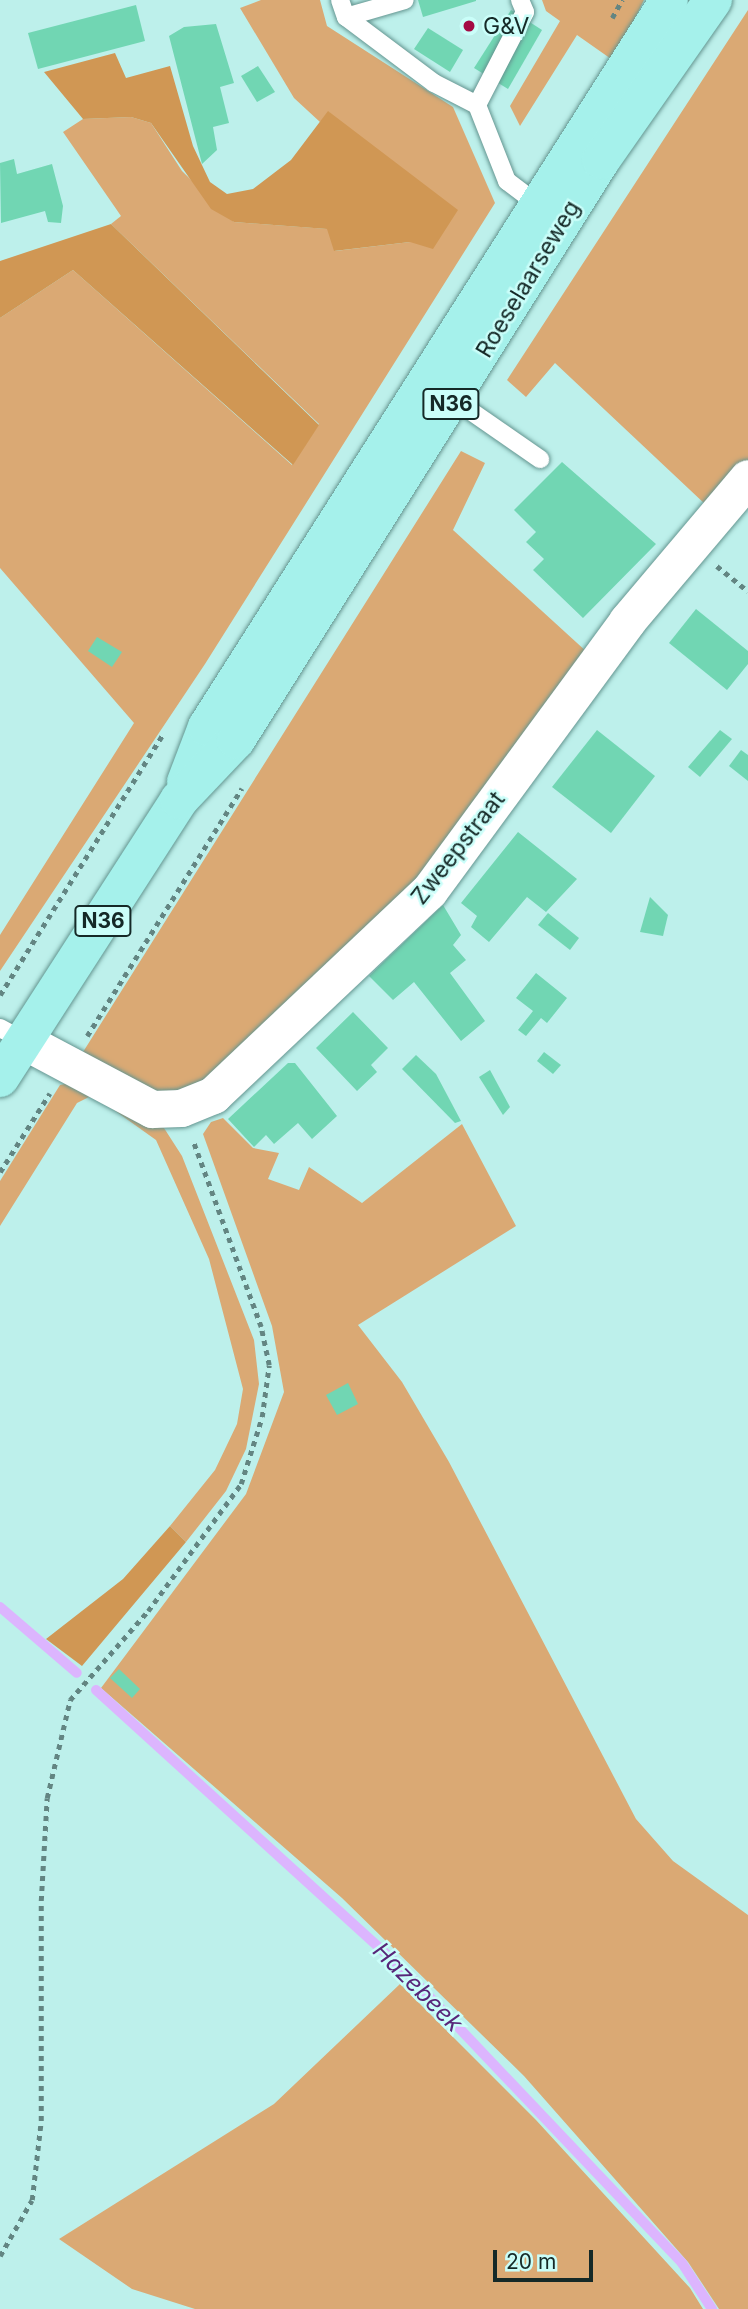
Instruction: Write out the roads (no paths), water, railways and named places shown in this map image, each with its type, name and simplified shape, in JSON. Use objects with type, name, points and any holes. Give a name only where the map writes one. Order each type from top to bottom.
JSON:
[{"type":"main road","name":"Roeselaarseweg","points":[[0,1078],[13,1035],[179,800],[207,727],[440,390],[551,213],[668,0]]},
{"type":"main road","name":"Roeselaarseweg","points":[[551,213],[713,0]]},
{"type":"main road","name":"Roeselaarseweg","points":[[0,1093],[13,1035]]},
{"type":"street","name":"Zweepstraat","points":[[13,1035],[124,1097],[152,1109],[181,1108],[213,1095],[429,891],[626,621],[748,478]]},
{"type":"lane","points":[[343,8],[405,0]]},
{"type":"lane","points":[[477,105],[525,12],[520,0]]},
{"type":"lane","points":[[343,8],[434,83],[477,105],[508,181],[551,213]]},
{"type":"lane","points":[[440,390],[540,459]]},
{"type":"waterway","name":"Hazebeek","points":[[0,1607],[77,1673]]},
{"type":"waterway","name":"Hazebeek","points":[[96,1690],[405,1971],[682,2263],[712,2309]]},
{"type":"place","name":"G&V","points":[[469,26]]}]
